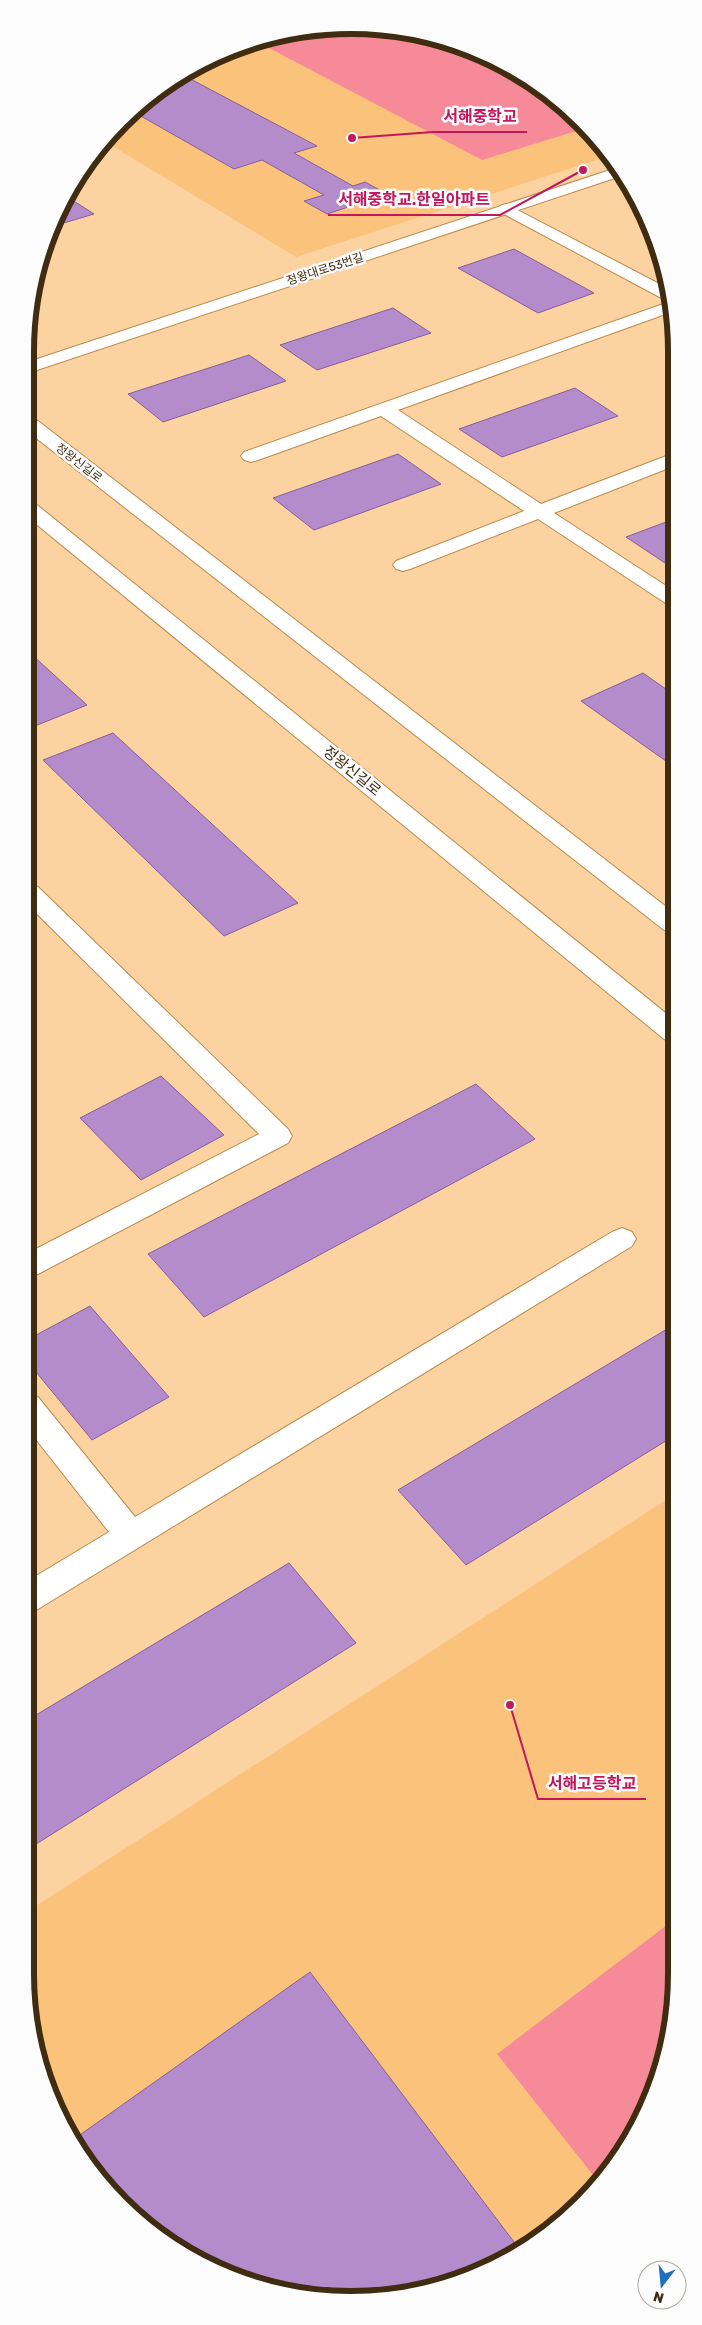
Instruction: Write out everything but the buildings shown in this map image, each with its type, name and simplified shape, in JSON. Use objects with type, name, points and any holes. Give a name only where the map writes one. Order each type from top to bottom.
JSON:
[{"type":"street","name":"정왕대로53번길","points":[[34,367],[614,174]]},
{"type":"street","points":[[506,209],[663,293]]},
{"type":"street","points":[[251,456],[666,309]]},
{"type":"street","points":[[383,409],[668,596]]},
{"type":"street","name":"정왕신길로","points":[[34,428],[668,920]]},
{"type":"street","points":[[403,565],[668,461]]},
{"type":"street","name":"정왕신길로","points":[[34,512],[668,1029]]},
{"type":"street","points":[[34,897],[278,1136],[34,1263]]},
{"type":"street","points":[[34,1594],[622,1239]]},
{"type":"street","points":[[34,1415],[131,1536]]},
{"type":"shaded area","points":[[330,34],[372,34],[413,40],[453,51],[491,66],[510,76],[560,112],[603,158],[296,257],[110,145],[142,112],[158,99],[192,76],[211,66],[249,51],[289,40]]},
{"type":"shaded area","points":[[330,34],[392,36],[433,45],[472,58],[510,76],[544,99],[578,130],[482,160],[269,48],[314,36]]},
{"type":"shaded area","points":[[668,1499],[668,1995],[662,2036],[651,2076],[636,2114],[626,2133],[603,2167],[560,2213],[510,2249],[472,2267],[413,2285],[372,2291],[330,2291],[289,2285],[230,2267],[192,2249],[158,2226],[112,2183],[99,2167],[76,2133],[58,2095],[45,2056],[36,2015],[34,1995],[34,1907]]},
{"type":"shaded area","points":[[668,1924],[668,1995],[666,2015],[657,2056],[636,2114],[615,2150],[595,2177],[497,2054]]},
{"type":"place","name":"서해중학교","points":[[352,138]]},
{"type":"place","name":"서해중학교.한일아파트","points":[[583,170]]},
{"type":"place","name":"서해고등학교","points":[[510,1705]]}]
